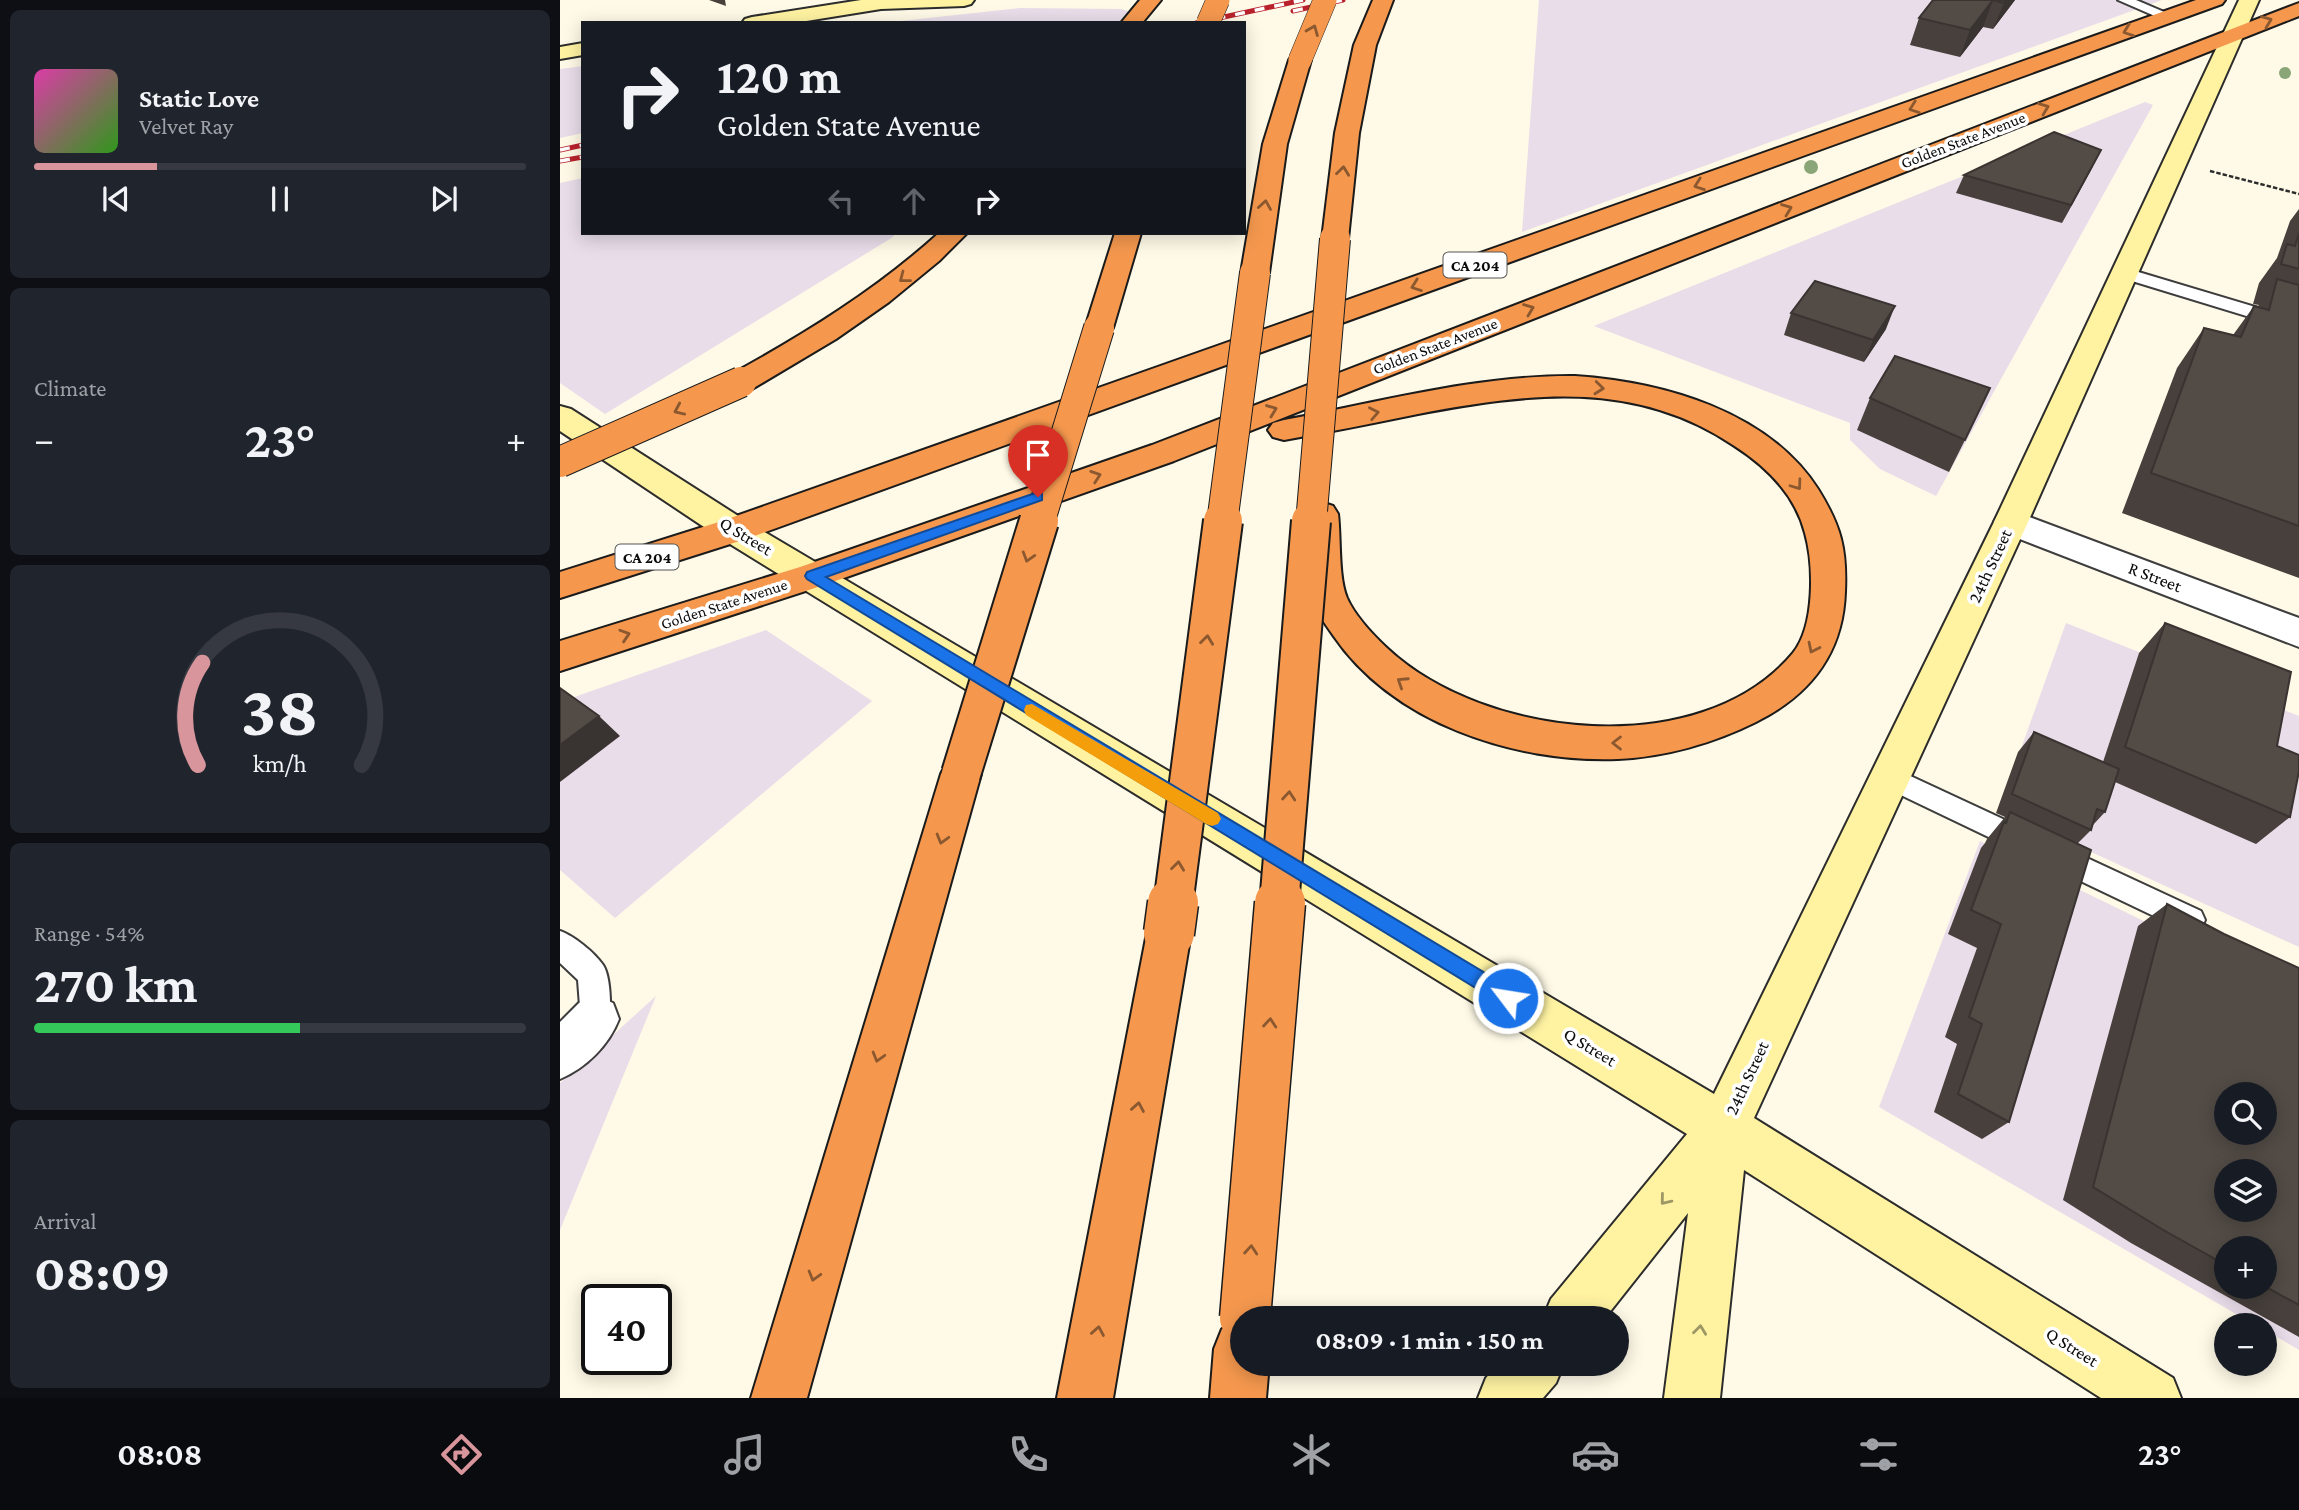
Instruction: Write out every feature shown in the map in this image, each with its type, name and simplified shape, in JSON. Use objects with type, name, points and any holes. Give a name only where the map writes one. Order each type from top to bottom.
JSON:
[{"type":"highway","points":[[1133,21],[1151,0]]},
{"type":"highway","points":[[1155,21],[1165,0]]},
{"type":"highway","points":[[1209,21],[1219,0]]},
{"type":"highway","points":[[1085,1398],[1169,933],[1255,272],[1275,144],[1300,60],[1325,0]]},
{"type":"highway","points":[[1246,1306],[1335,239],[1348,132],[1365,45],[1383,0]]},
{"type":"highway","name":"CA 204","points":[[560,585],[734,530],[2215,0]]},
{"type":"highway","name":"Golden State Avenue","points":[[560,656],[812,576],[1163,453],[2299,9]]},
{"type":"highway","points":[[560,462],[741,382],[817,340],[872,303],[926,261],[952,235]]},
{"type":"highway","points":[[1099,328],[1107,235]]},
{"type":"highway","points":[[779,1398],[961,774],[1127,235]]},
{"type":"highway","points":[[1163,453],[1513,387],[1598,387],[1643,394],[1676,403],[1712,417],[1748,437],[1781,463],[1816,511],[1830,547],[1831,583],[1823,625],[1813,654],[1778,691],[1732,718],[1680,735],[1630,743],[1571,743],[1508,732],[1441,707],[1392,676],[1355,640],[1330,600],[1317,463]]},
{"type":"highway","points":[[1238,1398],[1240,1376]]},
{"type":"main road","points":[[765,21],[887,2],[964,0]]},
{"type":"main road","name":"24th Street","points":[[1580,1306],[1724,1128],[1852,852],[1891,778],[2011,522],[2249,0]]},
{"type":"main road","points":[[560,53],[581,49]]},
{"type":"main road","name":"Q Street","points":[[560,416],[734,530],[1724,1128],[2152,1398]]},
{"type":"main road","name":"24th Street","points":[[1692,1398],[1724,1128]]},
{"type":"main road","points":[[1506,1398],[1525,1376]]},
{"type":"street","name":"R Street","points":[[2011,522],[2299,633]]},
{"type":"street","points":[[560,1055],[597,1019]]},
{"type":"lane","points":[[2124,0],[2169,17]]},
{"type":"lane","points":[[2125,273],[2299,326]]},
{"type":"lane","points":[[1891,778],[2213,930]]},
{"type":"lane","points":[[560,944],[592,974],[597,1019]]},
{"type":"path","points":[[2175,162],[2299,194]]},
{"type":"shaded area","points":[[1539,0],[2162,0],[1522,232]]},
{"type":"shaded area","points":[[1020,8],[1121,9],[1137,14],[1128,21],[900,21]]},
{"type":"shaded area","points":[[581,66],[581,133],[560,138],[560,69]]},
{"type":"shaded area","points":[[2145,102],[2153,105],[1936,496],[1880,469],[1850,440],[1850,423],[1594,326]]},
{"type":"shaded area","points":[[581,178],[581,235],[894,235],[605,414],[560,383],[560,183]]},
{"type":"shaded area","points":[[2066,623],[2299,716],[2299,947],[1999,810]]},
{"type":"shaded area","points":[[766,630],[872,701],[615,918],[560,870],[560,702]]},
{"type":"shaded area","points":[[1980,841],[2299,997],[2299,1350],[2277,1337],[2277,1313],[2234,1313],[1879,1107]]},
{"type":"shaded area","points":[[656,996],[560,1230],[560,1083]]},
{"type":"building","points":[[1933,0],[1993,0],[1970,30],[1919,18]]},
{"type":"building","points":[[2054,132],[2101,150],[2071,205],[1964,175]]},
{"type":"building","points":[[2299,233],[2299,269],[2281,264],[2287,244],[2295,246]]},
{"type":"building","points":[[2277,279],[2299,285],[2299,526],[2151,473],[2204,328],[2241,337],[2254,306],[2269,310]]},
{"type":"building","points":[[1815,281],[1895,306],[1873,340],[1791,313]]},
{"type":"building","points":[[1895,356],[1990,388],[1965,440],[1870,398]]},
{"type":"building","points":[[2165,623],[2291,672],[2277,746],[2299,755],[2299,771],[2290,817],[2125,747]]},
{"type":"building","points":[[560,688],[599,716],[560,745]]},
{"type":"building","points":[[2034,732],[2119,769],[2105,812],[2097,809],[2091,830],[2012,794]]},
{"type":"building","points":[[2010,812],[2091,850],[2009,1122],[1958,1094],[1982,1024],[1969,1017],[2001,924],[1971,910]]},
{"type":"building","points":[[2167,904],[2224,934],[2299,968],[2299,1305],[2277,1293],[2277,1236],[2214,1236],[2214,1258],[2093,1187]]},
{"type":"railway","points":[[1205,21],[1303,0]]},
{"type":"railway","points":[[1293,11],[1343,0]]},
{"type":"railway","points":[[560,150],[581,145]]},
{"type":"railway","points":[[560,161],[581,157]]},
{"type":"slow traffic","points":[[1032,710],[1212,819]]},
{"type":"route","points":[[1038,497],[812,576],[1508,998]]}]
